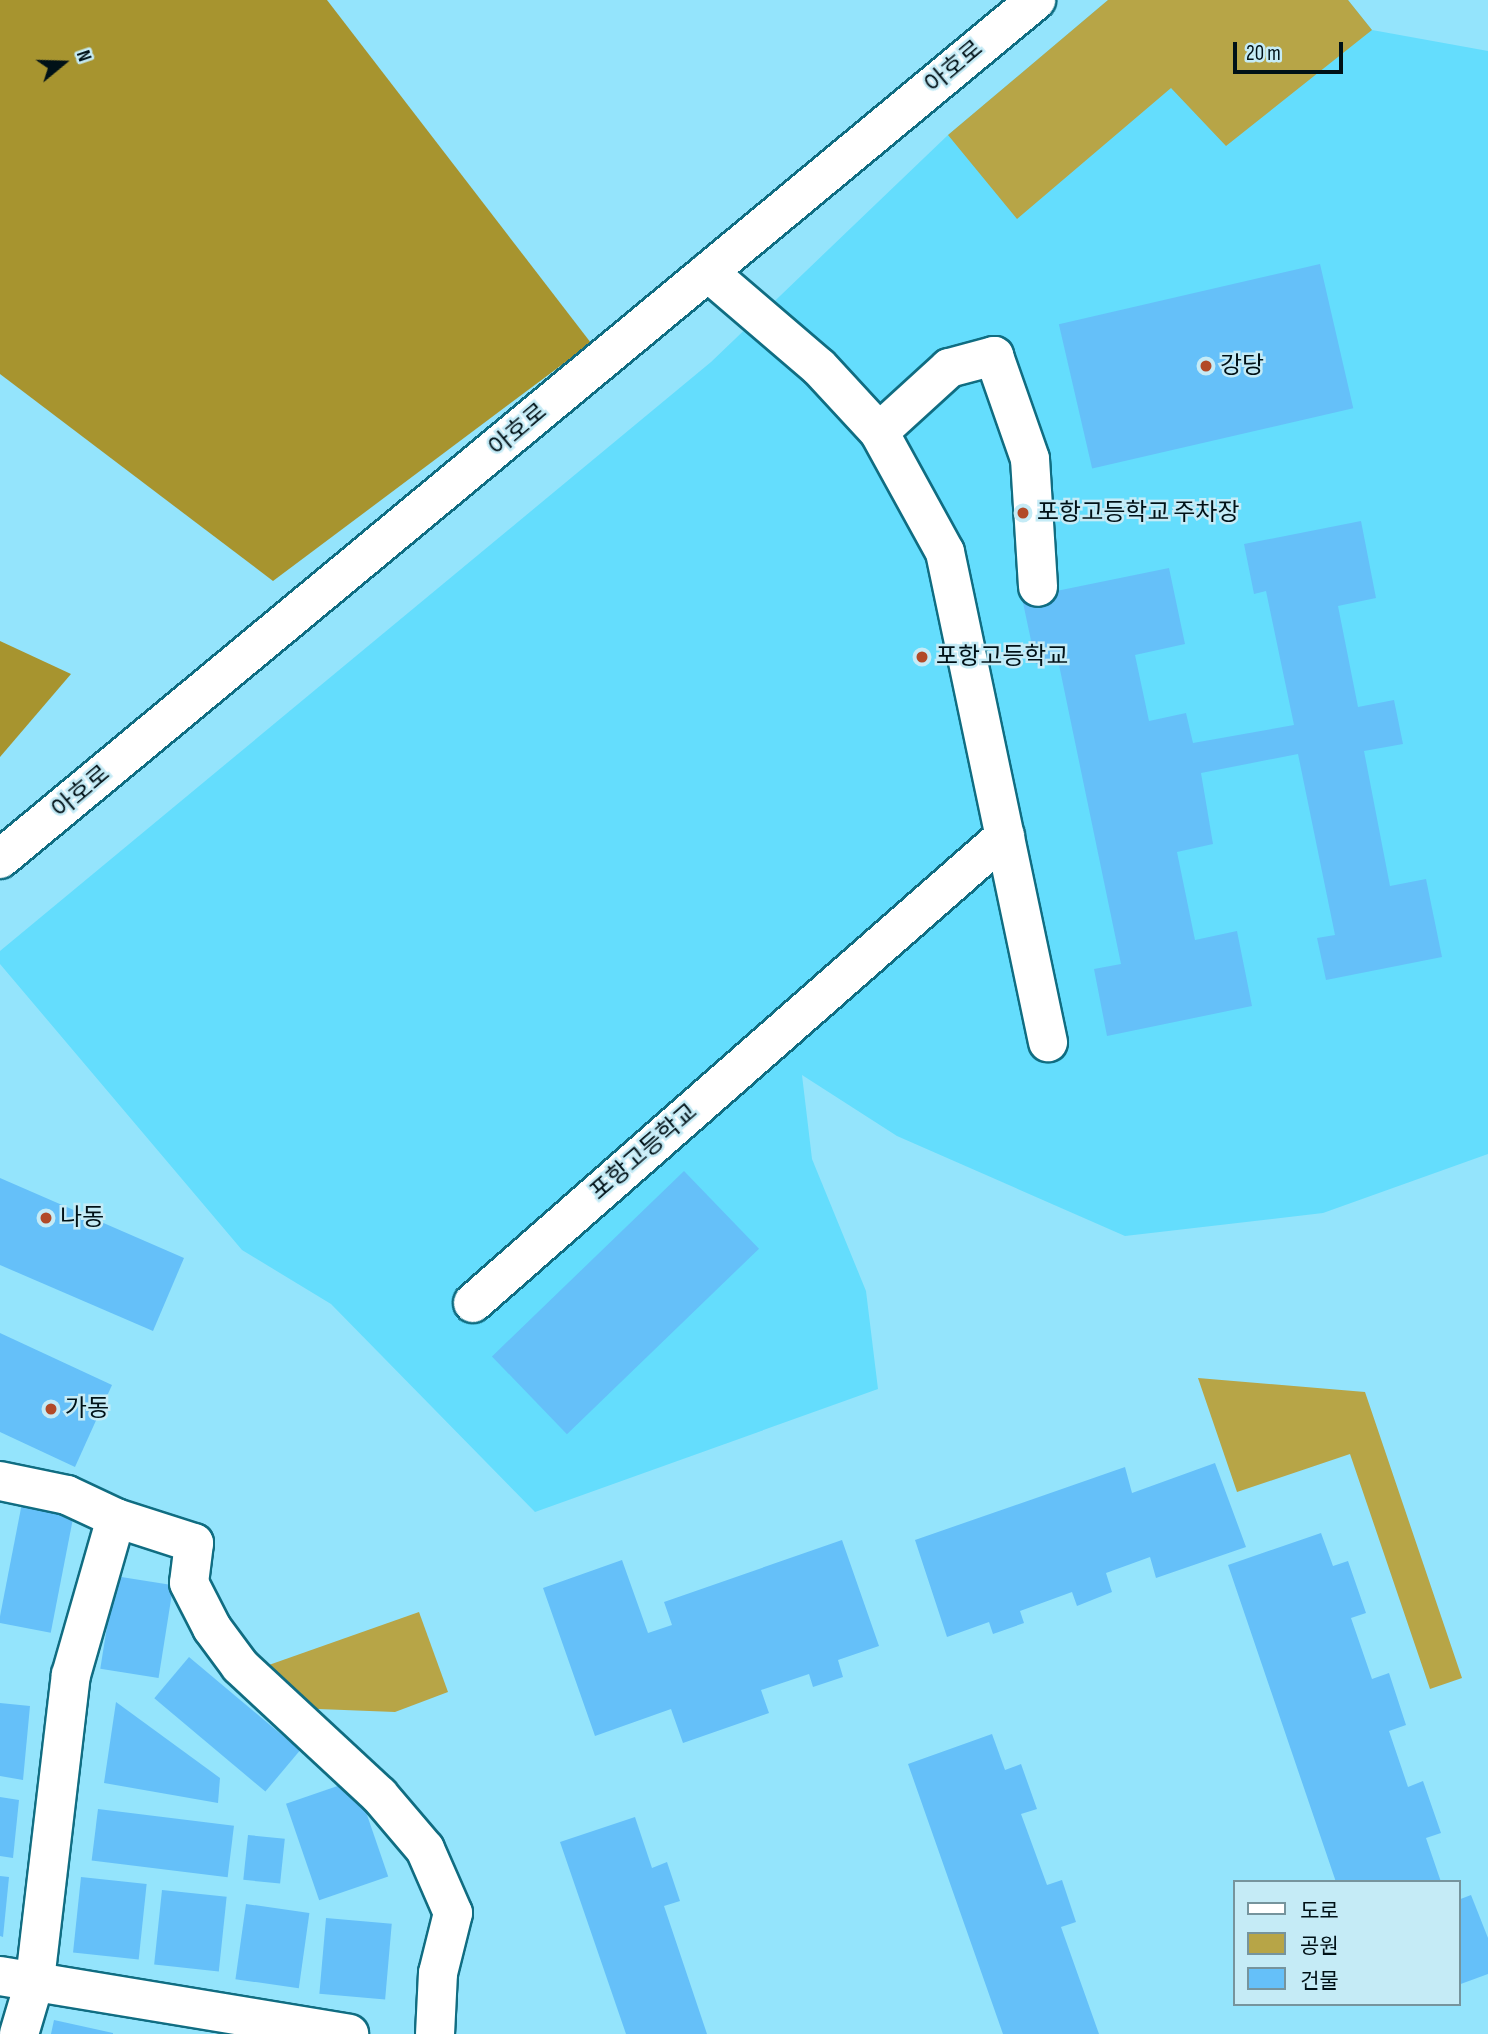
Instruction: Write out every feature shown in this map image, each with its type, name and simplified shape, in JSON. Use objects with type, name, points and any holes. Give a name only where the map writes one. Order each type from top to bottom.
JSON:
[{"type":"main road","name":"아호로","points":[[0,859],[1036,0]]},
{"type":"main road","points":[[708,272],[819,367],[878,432],[945,552],[1048,1042]]},
{"type":"main road","points":[[878,432],[949,368],[994,356],[1030,459],[1038,587]]},
{"type":"main road","name":"포항고등학교","points":[[473,1303],[1005,836]]},
{"type":"main road","points":[[0,1480],[67,1495],[117,1518],[194,1543],[189,1583],[212,1628],[240,1666],[379,1795],[425,1849],[453,1913],[438,1973],[435,2034]]},
{"type":"main road","points":[[19,2034],[17,1978],[71,1675],[117,1518]]},
{"type":"main road","points":[[17,1978],[325,2032]]},
{"type":"shaded area","points":[[0,0],[327,0],[591,343],[273,581],[0,374]]},
{"type":"shaded area","name":"포항고등학교","points":[[1108,0],[1348,0],[1372,30],[1488,51],[1488,1154],[1323,1213],[1125,1236],[897,1136],[802,1075],[812,1159],[866,1291],[878,1389],[535,1512],[331,1304],[242,1250],[0,964],[0,951],[711,362],[948,135]]},
{"type":"shaded area","points":[[0,641],[71,674],[0,757]]},
{"type":"green space","points":[[1108,0],[1348,0],[1372,30],[1226,146],[1171,88],[1017,219],[948,135]]},
{"type":"green space","points":[[1198,1378],[1365,1392],[1462,1678],[1430,1689],[1350,1454],[1237,1492]]},
{"type":"green space","points":[[419,1612],[448,1692],[395,1712],[293,1708],[266,1666]]},
{"type":"building","name":"강당","points":[[1320,264],[1353,408],[1092,468],[1059,324]]},
{"type":"building","points":[[1361,521],[1376,598],[1338,606],[1358,707],[1394,700],[1403,744],[1364,751],[1390,886],[1426,879],[1442,957],[1326,980],[1317,938],[1335,935],[1298,754],[1201,773],[1213,844],[1177,852],[1195,940],[1237,931],[1252,1006],[1107,1036],[1094,969],[1121,964],[1058,660],[1036,664],[1022,598],[1169,568],[1185,644],[1135,655],[1149,721],[1186,713],[1193,743],[1294,725],[1266,591],[1254,594],[1244,544]]},
{"type":"building","points":[[684,1171],[759,1249],[567,1434],[492,1356]]},
{"type":"building","name":"나동","points":[[0,1178],[184,1258],[153,1331],[0,1265]]},
{"type":"building","name":"가동","points":[[0,1333],[112,1385],[75,1467],[0,1432]]},
{"type":"building","points":[[1215,1463],[1246,1547],[1156,1578],[1150,1557],[1106,1573],[1112,1592],[1077,1606],[1072,1592],[1020,1611],[1024,1623],[993,1634],[989,1622],[947,1637],[915,1540],[1125,1467],[1132,1493]]},
{"type":"building","points":[[22,1503],[74,1513],[51,1633],[0,1623]]},
{"type":"building","points":[[1321,1533],[1333,1566],[1348,1561],[1366,1613],[1351,1618],[1372,1679],[1389,1673],[1406,1725],[1389,1731],[1408,1787],[1423,1781],[1441,1833],[1426,1838],[1440,1880],[1335,1880],[1228,1565]]},
{"type":"building","points":[[842,1540],[879,1646],[838,1660],[843,1677],[813,1687],[809,1674],[761,1690],[769,1713],[683,1743],[671,1709],[595,1736],[543,1588],[622,1560],[648,1633],[672,1625],[664,1602]]},
{"type":"building","points":[[115,1576],[173,1585],[159,1678],[100,1669]]},
{"type":"building","points":[[189,1657],[300,1750],[265,1792],[154,1698]]},
{"type":"building","points":[[116,1702],[220,1778],[218,1803],[104,1783]]},
{"type":"building","points":[[0,1703],[30,1706],[23,1780],[0,1776]]},
{"type":"building","points":[[992,1734],[1005,1770],[1021,1764],[1037,1809],[1021,1814],[1047,1885],[1062,1880],[1076,1922],[1061,1927],[1099,2034],[1003,2034],[908,1764]]},
{"type":"building","points":[[355,1780],[388,1876],[319,1900],[286,1804]]},
{"type":"building","points":[[0,1797],[19,1800],[13,1858],[0,1856]]},
{"type":"building","points":[[98,1809],[234,1826],[228,1877],[92,1861]]},
{"type":"building","points":[[635,1817],[652,1868],[667,1862],[680,1901],[664,1906],[707,2034],[626,2034],[560,1842]]},
{"type":"building","points":[[248,1835],[285,1839],[280,1884],[243,1880]]},
{"type":"building","points":[[0,1876],[9,1877],[3,1937],[0,1936]]},
{"type":"building","points":[[81,1877],[147,1884],[139,1959],[73,1953]]},
{"type":"building","points":[[162,1890],[227,1897],[219,1971],[154,1965]]},
{"type":"building","points":[[1471,1895],[1488,1938],[1488,1974],[1460,1984],[1460,1899]]},
{"type":"building","points":[[246,1904],[309,1913],[299,1988],[235,1979]]},
{"type":"building","points":[[326,1918],[392,1924],[385,1999],[319,1994]]},
{"type":"building","points":[[54,2020],[113,2033],[113,2034],[51,2034]]},
{"type":"place","name":"강당","points":[[1206,366]]},
{"type":"place","name":"포항고등학교 주차장","points":[[1023,513]]},
{"type":"place","name":"포항고등학교","points":[[922,657]]},
{"type":"place","name":"나동","points":[[46,1218]]},
{"type":"place","name":"가동","points":[[51,1409]]}]
